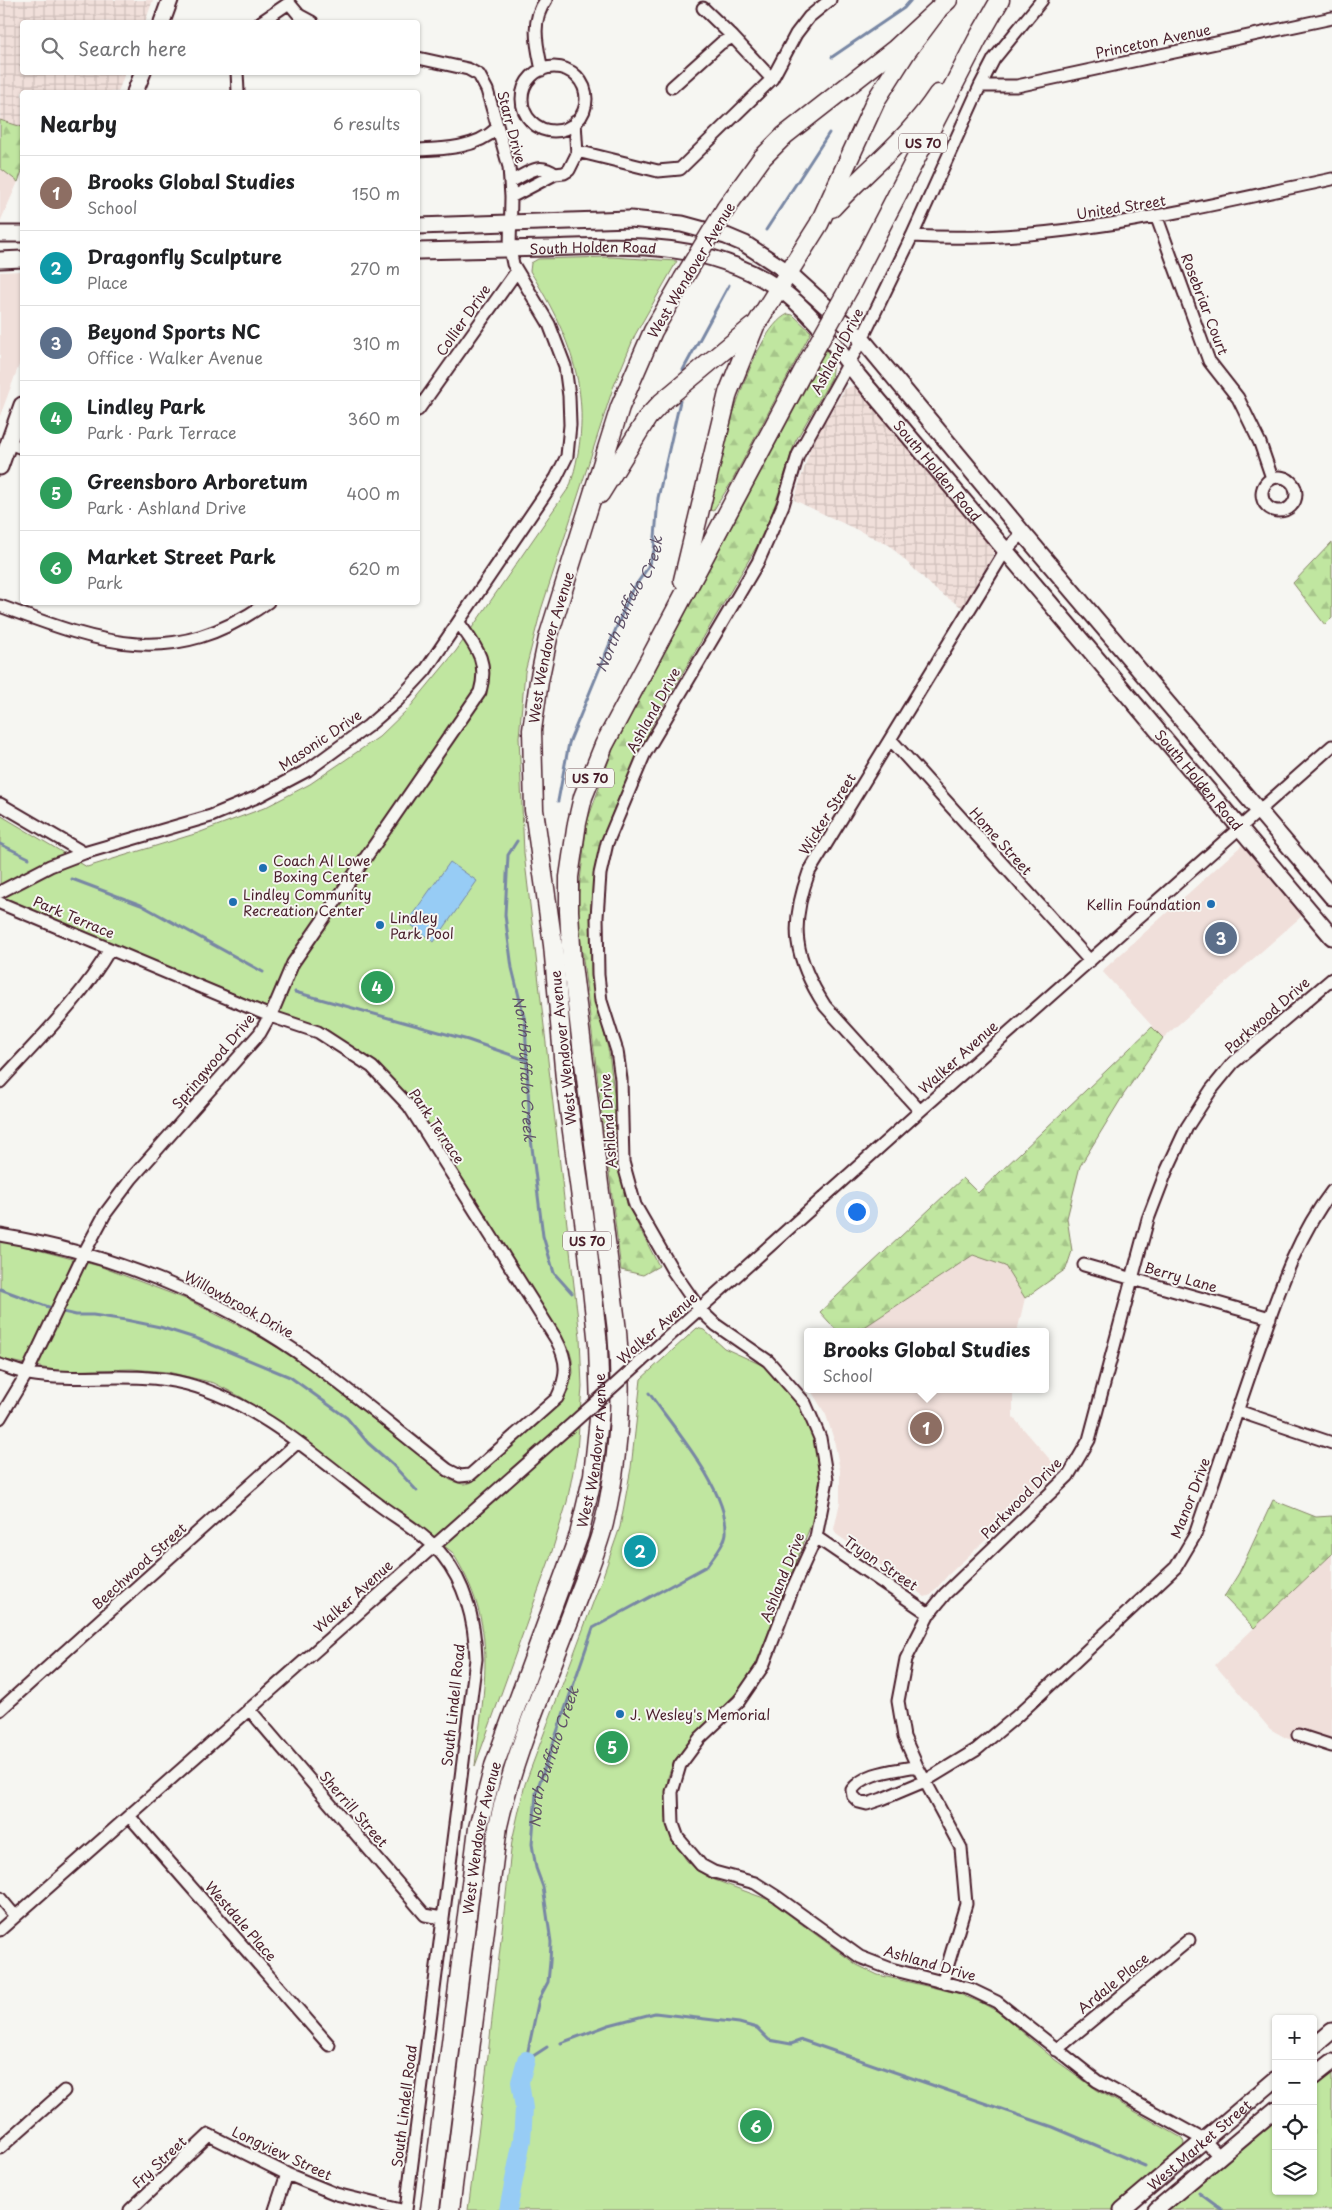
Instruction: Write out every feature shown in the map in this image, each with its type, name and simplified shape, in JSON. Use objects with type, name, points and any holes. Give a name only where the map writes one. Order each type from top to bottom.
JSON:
[{"type":"highway","name":"West Wendover Avenue","points":[[450,2210],[498,1826],[514,1765],[590,1566],[603,1524],[619,1430],[620,1373],[616,1331],[572,964],[569,911],[573,847],[583,797],[604,745],[675,609],[849,288],[977,40],[1000,0]]},
{"type":"highway","name":"West Wendover Avenue","points":[[430,2210],[478,1828],[485,1797],[536,1646],[579,1535],[593,1475],[597,1444],[600,1378],[598,1345],[587,1243],[565,1079],[553,945],[534,810],[532,730],[548,638],[620,407],[653,331],[726,208],[762,158],[785,135],[895,49],[942,6]]},
{"type":"highway","points":[[819,224],[876,100],[907,51],[942,6]]},
{"type":"highway","points":[[675,609],[728,393],[755,326],[819,224],[852,186],[907,136],[977,40]]},
{"type":"highway","points":[[587,516],[648,417],[662,402],[755,326]]},
{"type":"main road","points":[[163,20],[170,0]]},
{"type":"main road","points":[[136,90],[142,75]]},
{"type":"main road","name":"South Holden Road","points":[[420,226],[630,219],[682,224],[726,236],[745,244],[788,272],[862,339],[1023,533],[1332,897]]},
{"type":"main road","points":[[0,234],[20,234]]},
{"type":"main road","name":"South Holden Road","points":[[420,251],[655,246],[676,249],[734,266],[778,289],[814,320],[1005,550],[1332,937]]},
{"type":"main road","points":[[0,260],[20,259]]},
{"type":"main road","points":[[0,467],[16,445],[20,418]]},
{"type":"main road","points":[[1317,2044],[1331,2035]]},
{"type":"main road","points":[[1317,2075],[1332,2062]]},
{"type":"main road","name":"West Market Street","points":[[1122,2210],[1272,2082]]},
{"type":"main road","name":"West Market Street","points":[[1156,2210],[1272,2112]]},
{"type":"street","points":[[577,151],[658,172],[680,169],[772,79],[796,34],[809,17],[830,0]]},
{"type":"street","name":"Ashland Drive","points":[[1042,0],[994,59],[862,339],[798,456],[783,505],[758,562],[644,755],[607,843],[600,874],[597,917],[598,975],[601,1001],[617,1051],[621,1079],[623,1162],[635,1205],[674,1271],[700,1310],[716,1325],[768,1361],[805,1403],[820,1438],[827,1480],[816,1537],[757,1676],[739,1701],[700,1738],[680,1764],[672,1792],[673,1824],[678,1838],[702,1865],[714,1872],[754,1883],[777,1897],[860,1957],[891,1970],[970,1989],[997,2002],[1097,2081],[1204,2140],[1220,2157]]},
{"type":"street","points":[[264,20],[290,1],[299,14],[309,20]]},
{"type":"street","points":[[540,3],[535,29],[542,70]]},
{"type":"street","points":[[703,8],[772,79]]},
{"type":"street","name":"Princeton Avenue","points":[[980,86],[994,88],[1017,86],[1332,18]]},
{"type":"street","points":[[672,87],[721,43],[733,37]]},
{"type":"street","name":"Starr Drive","points":[[420,58],[468,69],[479,76],[487,90],[496,129],[509,168],[512,197],[510,249],[516,272]]},
{"type":"street","points":[[565,69],[575,75],[582,84],[585,95],[584,107],[575,122],[561,130],[553,131],[540,128],[526,116],[522,104],[523,92],[528,82],[542,70],[565,69]]},
{"type":"street","points":[[237,75],[238,90]]},
{"type":"street","points":[[512,197],[556,174],[564,174],[569,170],[574,163],[577,151],[575,122]]},
{"type":"street","points":[[420,150],[451,148],[486,139],[496,129]]},
{"type":"street","points":[[510,182],[539,168],[548,168],[556,174]]},
{"type":"street","points":[[539,168],[544,180]]},
{"type":"street","name":"United Street","points":[[912,236],[1024,235],[1115,225],[1157,218],[1332,179]]},
{"type":"street","name":"Rosebriar Court","points":[[1157,218],[1210,361],[1238,398],[1260,443],[1272,478]]},
{"type":"street","name":"Collier Drive","points":[[420,407],[516,272]]},
{"type":"street","name":"Masonic Drive","points":[[0,892],[50,866],[84,853],[211,816],[257,798],[308,770],[368,726],[398,700],[425,672],[556,478],[567,456],[570,425],[565,366],[549,324],[516,272]]},
{"type":"street","name":"Wicker Street","points":[[920,1110],[825,1006],[804,970],[796,930],[801,893],[809,872],[1005,550],[1023,533]]},
{"type":"street","points":[[0,606],[68,631],[108,642],[140,645],[168,644],[198,637],[239,620],[263,605]]},
{"type":"street","name":"Springwood Drive","points":[[0,1418],[28,1374],[83,1255],[106,1214],[132,1178],[260,1034],[293,963],[480,692],[485,675],[482,659],[459,623]]},
{"type":"street","name":"Home Street","points":[[891,740],[1090,961]]},
{"type":"street","name":"Walker Avenue","points":[[0,1930],[130,1817],[433,1545],[700,1310],[920,1110],[1332,746]]},
{"type":"street","points":[[0,804],[84,853]]},
{"type":"street","name":"Park Terrace","points":[[0,903],[270,1016],[318,1032],[372,1067],[409,1106],[562,1352],[566,1366],[565,1381],[557,1398],[470,1475],[460,1476],[434,1460]]},
{"type":"street","points":[[0,1082],[69,1007],[98,970],[110,949]]},
{"type":"street","name":"Parkwood Drive","points":[[943,1981],[966,1904],[961,1848],[917,1766],[904,1737],[898,1701],[906,1659],[929,1614],[964,1574],[1068,1476],[1080,1458],[1089,1440],[1148,1219],[1166,1172],[1188,1127],[1211,1090],[1233,1063],[1332,979]]},
{"type":"street","name":"Manor Drive","points":[[917,1766],[869,1776],[857,1783],[852,1790],[853,1796],[858,1802],[867,1804],[925,1781],[976,1750],[1016,1716],[1176,1566],[1195,1535],[1270,1318],[1308,1225],[1332,1191]]},
{"type":"street","name":"Willowbrook Drive","points":[[0,1235],[49,1245],[83,1255],[170,1283],[210,1302],[273,1337],[310,1361],[434,1460]]},
{"type":"street","name":"Berry Lane","points":[[1084,1265],[1270,1318]]},
{"type":"street","name":"South Lindell Road","points":[[0,1364],[28,1374],[55,1377],[138,1376],[188,1384],[222,1395],[297,1443],[433,1545],[457,1576],[466,1600],[475,1636],[476,1659],[406,2210]]},
{"type":"street","points":[[1238,1411],[1332,1443]]},
{"type":"street","name":"Beechwood Street","points":[[0,1710],[297,1443]]},
{"type":"street","name":"Tryon Street","points":[[816,1537],[929,1614]]},
{"type":"street","name":"Sherrill Street","points":[[249,1709],[425,1915],[442,1918]]},
{"type":"street","points":[[1298,1736],[1332,1746]]},
{"type":"street","name":"Westdale Place","points":[[130,1817],[329,2045]]},
{"type":"street","points":[[0,1898],[15,1916]]},
{"type":"street","name":"Ardale Place","points":[[1056,2050],[1189,1940]]},
{"type":"street","points":[[0,2148],[64,2091]]},
{"type":"street","name":"Longview Street","points":[[209,2135],[287,2174],[336,2194],[401,2210]]},
{"type":"street","name":"Fry Street","points":[[130,2210],[209,2135]]},
{"type":"street","points":[[275,2210],[287,2174]]},
{"type":"shaded area","points":[[0,0],[153,0],[146,20],[20,20],[20,75],[124,75],[119,90],[20,90],[20,126],[0,120]]},
{"type":"shaded area","points":[[0,168],[18,182],[0,222]]},
{"type":"shaded area","points":[[20,271],[20,362],[0,416],[0,272]]},
{"type":"shaded area","points":[[852,386],[857,388],[993,548],[993,555],[963,608],[937,591],[889,545],[794,500],[810,450],[823,424],[845,389]]},
{"type":"shaded area","points":[[1242,845],[1303,915],[1163,1038],[1102,971]]},
{"type":"shaded area","points":[[973,1255],[1005,1265],[1025,1298],[1018,1328],[863,1328]]},
{"type":"shaded area","points":[[812,1393],[1013,1393],[1013,1417],[1060,1471],[948,1575],[931,1595],[925,1597],[836,1534],[834,1529],[840,1502],[840,1470],[834,1440],[826,1415]]},
{"type":"shaded area","points":[[1332,1554],[1332,1739],[1312,1733],[1308,1745],[1286,1738],[1270,1729],[1215,1665]]},
{"type":"green space","points":[[0,120],[20,126],[20,176],[18,182],[0,168]]},
{"type":"green space","points":[[611,257],[677,261],[635,335],[613,388],[541,610],[525,672],[519,737],[524,853],[580,1337],[582,1387],[577,1451],[567,1502],[549,1561],[475,1766],[484,1681],[483,1631],[477,1605],[467,1579],[452,1552],[302,1438],[241,1397],[214,1383],[168,1372],[132,1369],[59,1371],[0,1359],[0,1240],[99,1266],[188,1300],[253,1333],[297,1359],[450,1480],[465,1484],[474,1481],[564,1400],[573,1373],[569,1349],[509,1258],[429,1126],[403,1091],[376,1065],[316,1027],[0,898],[0,815],[87,867],[198,833],[264,808],[310,784],[379,737],[410,707],[456,651],[570,486],[578,456],[581,427],[580,400],[576,374],[569,348],[558,323],[530,271],[531,263],[538,259]]},
{"type":"green space","points":[[788,314],[793,315],[811,332],[731,483],[713,511],[705,508],[727,433],[748,372],[774,326]]},
{"type":"green space","points":[[826,350],[833,360],[831,379],[795,442],[774,508],[757,546],[652,725],[615,806],[600,849],[593,881],[591,926],[596,999],[609,1053],[619,1132],[620,1172],[627,1204],[659,1266],[643,1275],[621,1270],[580,935],[578,898],[587,822],[613,749]]},
{"type":"green space","points":[[1332,542],[1332,618],[1325,625],[1293,583]]},
{"type":"green space","points":[[1152,1027],[1163,1038],[1124,1094],[1080,1166],[1067,1218],[1072,1251],[1066,1269],[1025,1298],[1005,1266],[973,1255],[863,1328],[834,1328],[820,1312],[963,1178],[978,1193]]},
{"type":"green space","points":[[697,1328],[704,1330],[724,1348],[764,1366],[779,1379],[803,1409],[814,1440],[820,1474],[818,1507],[753,1671],[741,1688],[696,1733],[674,1761],[668,1777],[666,1817],[676,1845],[687,1861],[698,1871],[712,1879],[769,1900],[857,1965],[878,1975],[957,1993],[1000,2013],[1054,2059],[1097,2090],[1182,2138],[1184,2143],[1183,2149],[1114,2210],[468,2210],[486,2073],[512,1841],[525,1784],[620,1527],[631,1468],[641,1379]]},
{"type":"green space","points":[[1273,1500],[1316,1517],[1332,1516],[1332,1554],[1254,1628],[1224,1597],[1239,1573]]},
{"type":"green space","points":[[1332,2071],[1332,2210],[1168,2210],[1272,2122],[1272,2195],[1317,2195],[1317,2084]]},
{"type":"water","points":[[450,862],[477,881],[434,942],[407,922]]},
{"type":"waterway","name":"North Buffalo Creek","points":[[832,57],[904,8],[911,0]]},
{"type":"waterway","name":"North Buffalo Creek","points":[[766,230],[829,133]]},
{"type":"waterway","name":"North Buffalo Creek","points":[[683,370],[729,285]]},
{"type":"waterway","name":"North Buffalo Creek","points":[[558,801],[569,743],[631,592],[647,569],[654,551],[658,498],[680,401]]},
{"type":"waterway","name":"North Buffalo Creek","points":[[517,841],[508,855],[505,915],[512,968],[525,1021],[530,1131],[543,1236],[554,1273],[572,1293]]},
{"type":"waterway","points":[[0,844],[29,858]]},
{"type":"waterway","points":[[72,879],[141,905],[263,972]]},
{"type":"waterway","points":[[295,992],[468,1040],[526,1060]]},
{"type":"waterway","points":[[0,1289],[54,1309]]},
{"type":"waterway","points":[[59,1311],[76,1315],[93,1315],[126,1320],[160,1327],[198,1339],[290,1377],[347,1418],[368,1443],[392,1464],[417,1491]]},
{"type":"waterway","name":"North Buffalo Creek","points":[[526,2060],[539,1999],[548,1982],[551,1942],[543,1887],[536,1868],[532,1844],[536,1793],[593,1628],[707,1566],[721,1546],[726,1533],[724,1516],[709,1479],[649,1393]]},
{"type":"waterway","points":[[561,2043],[609,2025],[655,2013],[739,2023],[757,2028],[769,2040],[791,2044],[802,2040],[1053,2127],[1145,2166]]},
{"type":"waterway","points":[[527,2060],[547,2047]]},
{"type":"waterway","name":"North Buffalo Creek","points":[[508,2210],[522,2140],[524,2108],[520,2082],[526,2060]]},
{"type":"waterway","points":[[1199,2193],[1222,2210]]},
{"type":"place","name":"Coach Al Lowe Boxing Center","points":[[263,868]]},
{"type":"place","name":"Lindley Community Recreation Center","points":[[233,902]]},
{"type":"place","name":"Kellin Foundation","points":[[1211,904]]},
{"type":"place","name":"Lindley Park Pool","points":[[380,925]]},
{"type":"place","name":"Beyond Sports NC","points":[[1221,938]]},
{"type":"place","name":"Lindley Park","points":[[377,987]]},
{"type":"place","name":"Brooks Global Studies","points":[[926,1428]]},
{"type":"place","name":"Dragonfly Sculpture","points":[[640,1551]]},
{"type":"place","name":"J. Wesley's Memorial","points":[[620,1714]]},
{"type":"place","name":"Greensboro Arboretum","points":[[612,1747]]},
{"type":"place","name":"Market Street Park","points":[[756,2126]]}]
